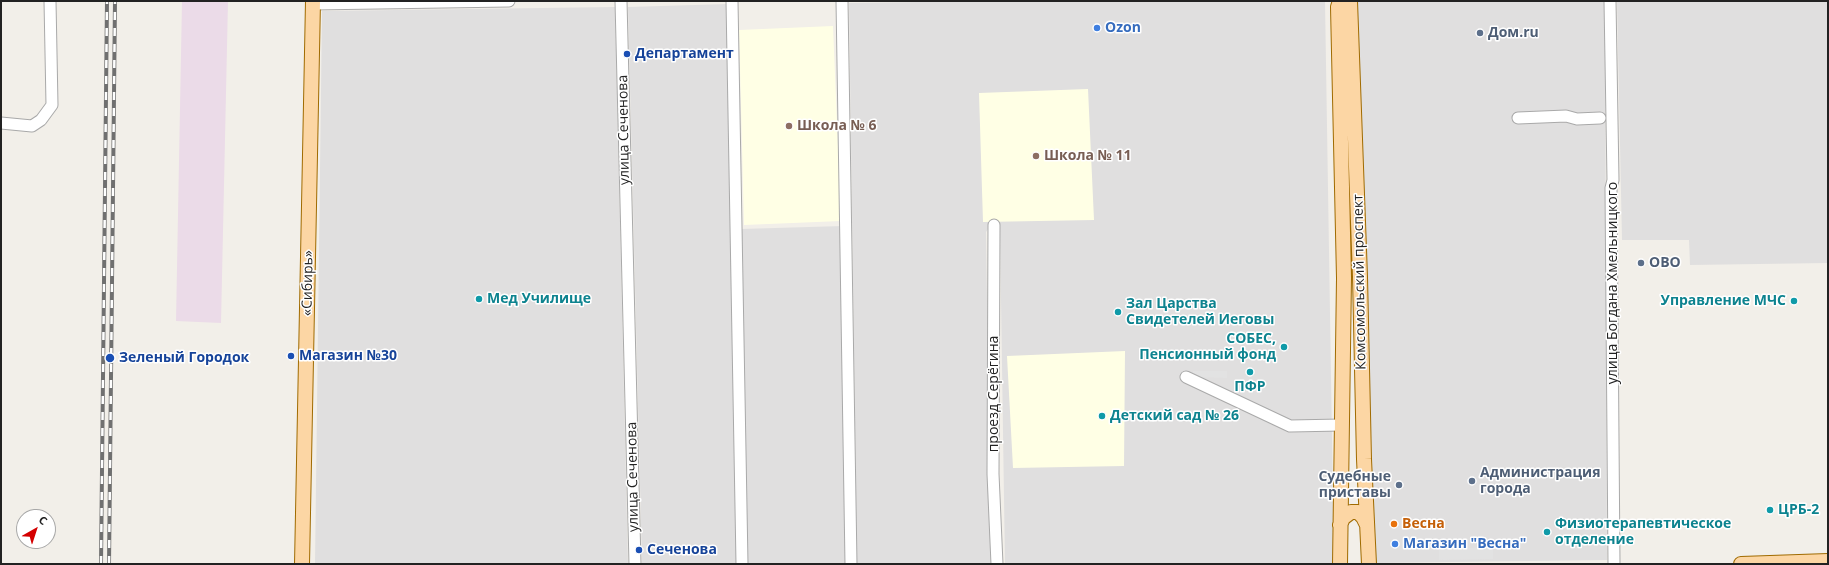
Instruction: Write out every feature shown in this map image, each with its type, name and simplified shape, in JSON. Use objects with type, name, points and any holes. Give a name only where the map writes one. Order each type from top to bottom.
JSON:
[{"type":"main road","name":"Комсомольский проспект","points":[[1340,1],[1338,7],[1344,278],[1340,564]]},
{"type":"main road","name":"Комсомольский проспект","points":[[1350,1],[1369,564]]},
{"type":"main road","name":"«Сибирь»","points":[[302,564],[313,3]]},
{"type":"main road","points":[[1340,525],[1343,518],[1351,512],[1358,512],[1363,517],[1367,525]]},
{"type":"main road","points":[[1741,564],[1809,563],[1828,561]]},
{"type":"street","points":[[1,123],[32,126],[42,120],[52,105],[50,1]]},
{"type":"street","points":[[313,3],[508,1]]},
{"type":"street","name":"улица Сеченова","points":[[621,1],[635,564]]},
{"type":"street","points":[[732,1],[742,564]]},
{"type":"street","points":[[842,1],[851,564]]},
{"type":"street","name":"улица Богдана Хмельницкого","points":[[1610,1],[1613,180],[1611,188],[1614,564]]},
{"type":"street","points":[[1518,118],[1566,116],[1577,119],[1600,118]]},
{"type":"street","name":"проезд Серёгина","points":[[994,225],[993,474],[997,564]]},
{"type":"street","points":[[1186,377],[1290,426],[1341,425]]},
{"type":"shaded area","points":[[182,1],[228,1],[221,323],[176,321]]},
{"type":"shaded area","points":[[986,1],[1325,1],[1334,564],[1005,564],[1000,232],[991,225],[986,232],[991,564],[857,564],[849,3]]},
{"type":"shaded area","points":[[1355,1],[1605,1],[1607,560],[1376,563]]},
{"type":"shaded area","points":[[1617,1],[1828,1],[1828,263],[1690,265],[1689,240],[1622,240]]},
{"type":"shaded area","points":[[728,4],[737,564],[642,564],[628,7]]},
{"type":"shaded area","points":[[615,7],[628,564],[315,564],[322,11]]},
{"type":"shaded area","name":"Школа № 6","points":[[833,26],[841,221],[744,225],[739,30]]},
{"type":"shaded area","name":"Школа № 11","points":[[1088,89],[1094,220],[983,222],[979,93]]},
{"type":"shaded area","points":[[843,226],[847,564],[747,564],[741,229]]},
{"type":"shaded area","points":[[1125,351],[1124,466],[1013,468],[1007,356]]},
{"type":"shaded area","points":[[1193,371],[1227,371],[1227,378],[1193,377]]},
{"type":"shaded area","points":[[1493,547],[1493,559],[1439,560],[1439,549]]},
{"type":"railway","points":[[101,564],[107,1]]},
{"type":"railway","points":[[109,564],[115,1]]},
{"type":"place","name":"Ozon","points":[[1097,28]]},
{"type":"place","name":"Дом.ru","points":[[1480,33]]},
{"type":"place","name":"Департамент","points":[[627,54]]},
{"type":"place","name":"Школа № 6","points":[[789,126]]},
{"type":"place","name":"Школа № 11","points":[[1036,156]]},
{"type":"place","name":"ОВО","points":[[1641,263]]},
{"type":"place","name":"Мед Училище","points":[[479,299]]},
{"type":"place","name":"Управление МЧС","points":[[1794,301]]},
{"type":"place","name":"Зал Царства Свидетелей Иеговы","points":[[1118,312]]},
{"type":"place","name":"СОБЕС, Пенсионный фонд","points":[[1284,347]]},
{"type":"place","name":"Магазин №30","points":[[291,356]]},
{"type":"place","name":"Зеленый Городок","points":[[110,358]]},
{"type":"place","name":"ПФР","points":[[1250,372]]},
{"type":"place","name":"Детский сад № 26","points":[[1102,416]]},
{"type":"place","name":"Администрация города","points":[[1472,481]]},
{"type":"place","name":"Судебные приставы","points":[[1399,485]]},
{"type":"place","name":"ЦРБ-2","points":[[1770,510]]},
{"type":"place","name":"Весна","points":[[1394,524]]},
{"type":"place","name":"Физиотерапевтическое отделение","points":[[1547,532]]},
{"type":"place","name":"Магазин \"Весна\"","points":[[1395,544]]},
{"type":"place","name":"Сеченова","points":[[639,550]]}]
